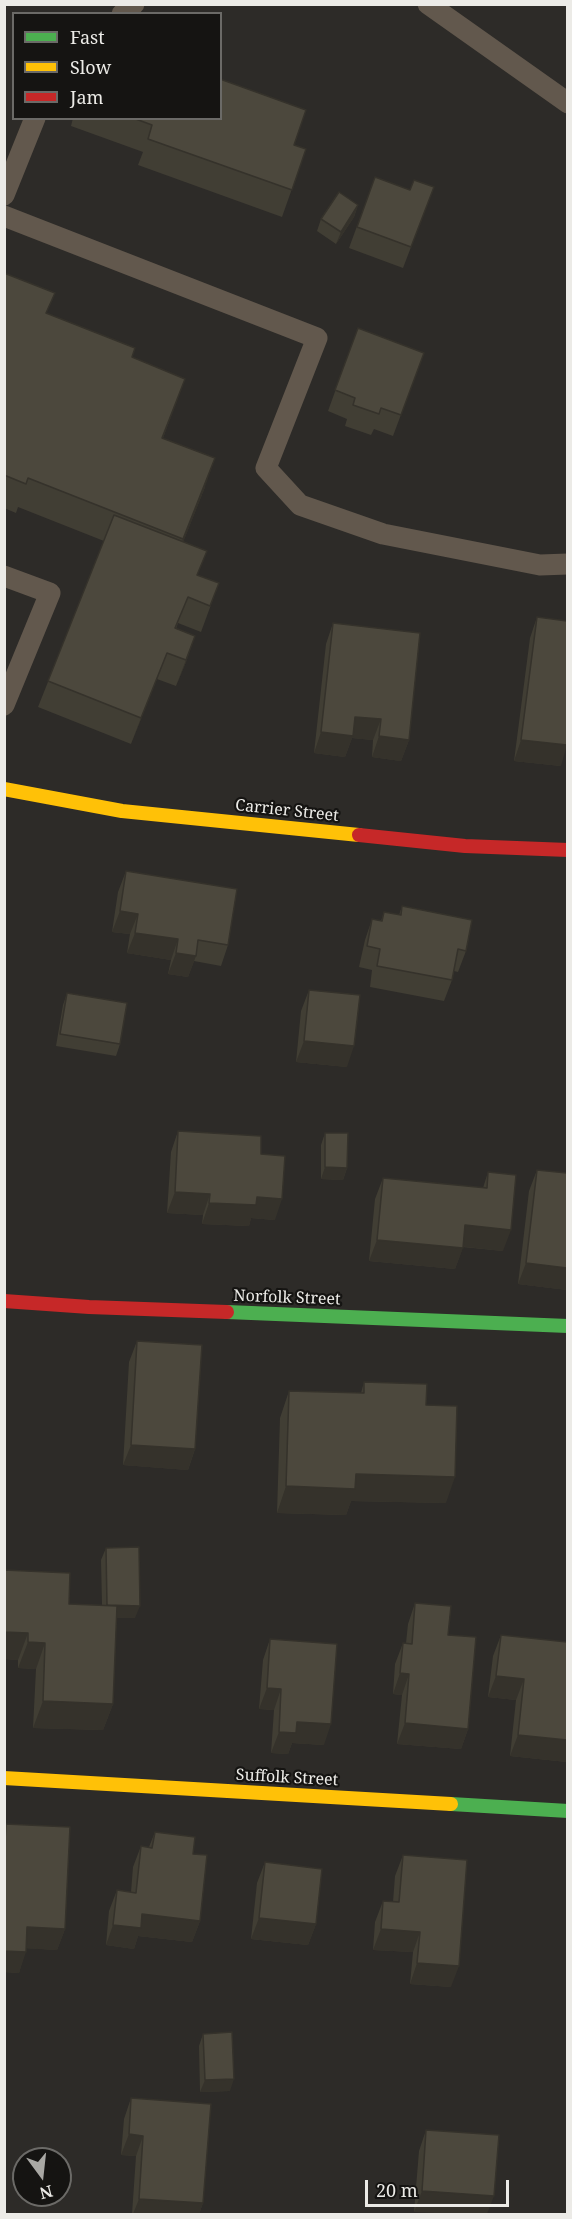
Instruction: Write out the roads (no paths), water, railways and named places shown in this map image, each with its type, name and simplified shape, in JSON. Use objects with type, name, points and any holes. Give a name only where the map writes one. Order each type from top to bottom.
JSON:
[{"type":"street","name":"Carrier Street","points":[[4,789],[145,814],[465,846],[567,850]]},
{"type":"street","name":"Norfolk Street","points":[[4,1301],[89,1307],[567,1326]]},
{"type":"street","name":"Suffolk Street","points":[[4,1778],[567,1811]]},
{"type":"lane","points":[[428,4],[567,103]]},
{"type":"lane","points":[[4,195],[35,120]]},
{"type":"lane","points":[[4,216],[317,338],[266,468],[300,506],[383,534],[540,565],[567,564]]},
{"type":"lane","points":[[4,576],[50,593],[4,705]]}]
